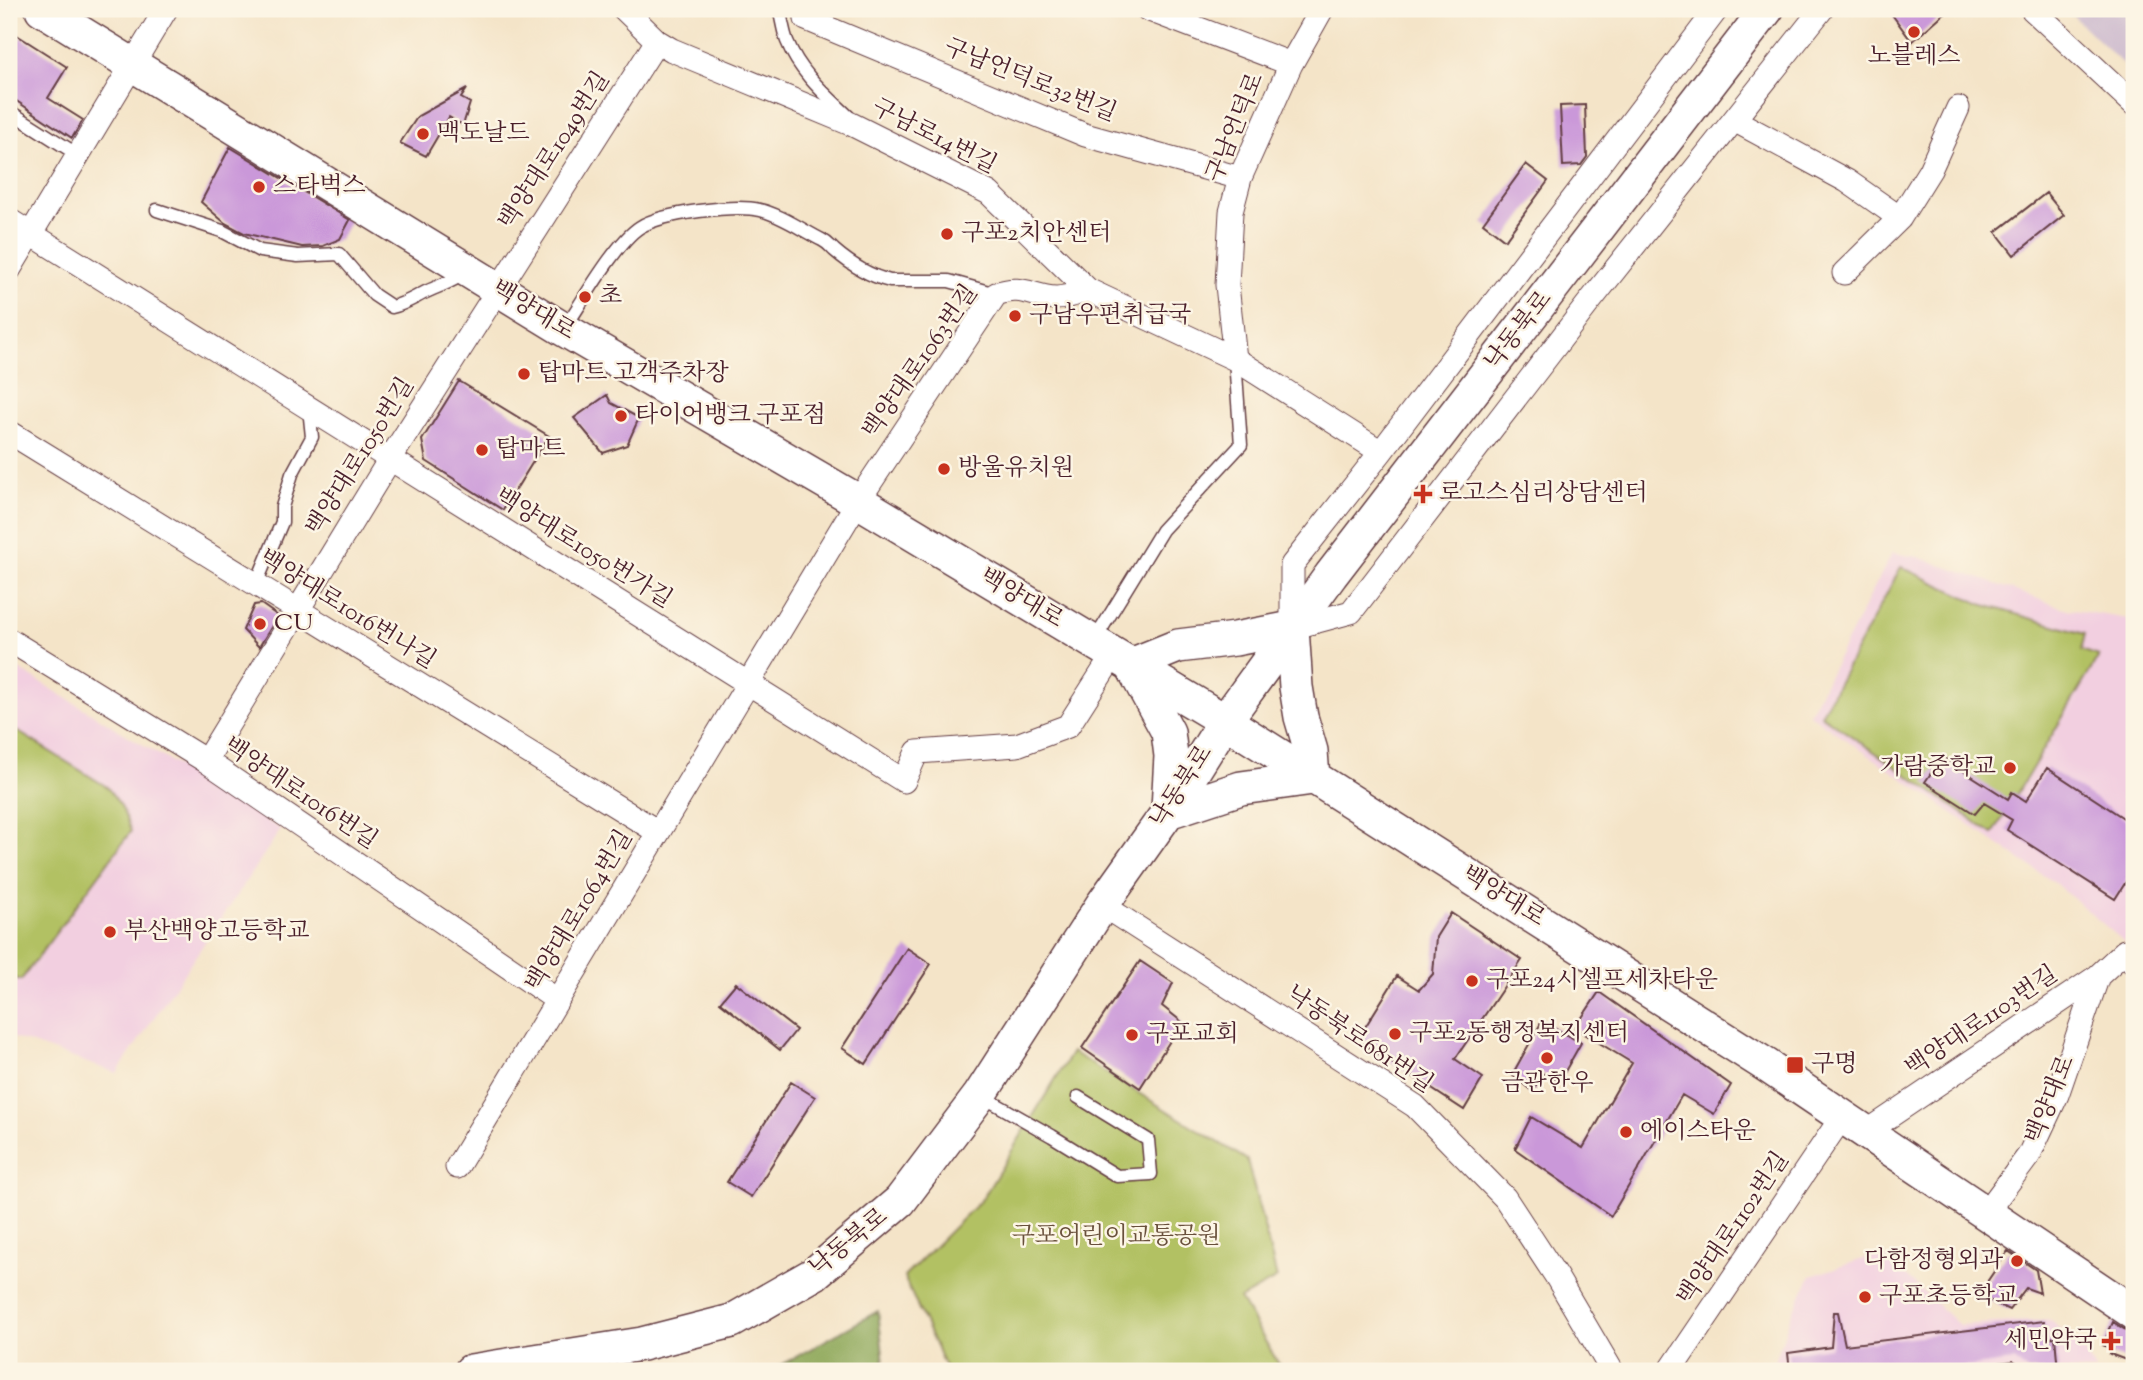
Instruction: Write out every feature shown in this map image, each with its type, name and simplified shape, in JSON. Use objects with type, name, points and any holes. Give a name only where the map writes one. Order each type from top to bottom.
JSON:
[{"type":"main road","name":"백양대로","points":[[42,9],[138,55],[467,270],[563,329],[858,501],[1225,722],[1766,1065],[2134,1313]]},
{"type":"main road","name":"낙동북로","points":[[471,1371],[642,1344],[732,1321],[814,1274],[900,1201],[979,1095],[1225,722],[1331,575],[1767,9]]},
{"type":"main road","points":[[1293,628],[1296,687],[1311,751],[1313,778],[1241,789],[1168,812],[1171,757],[1168,732],[1113,654],[1235,639],[1293,628]]},
{"type":"street","points":[[9,270],[166,9]]},
{"type":"street","name":"구남로14번길","points":[[624,9],[657,41],[672,50],[859,128],[989,193],[1088,290],[1234,359],[1381,452]]},
{"type":"street","points":[[1147,9],[1292,64]]},
{"type":"street","name":"구남언덕로","points":[[1234,359],[1227,285],[1231,212],[1240,178],[1292,64],[1322,9]]},
{"type":"street","points":[[1717,9],[1292,565],[1293,628],[1351,612],[1822,9]]},
{"type":"street","points":[[2032,9],[2134,104]]},
{"type":"street","name":"구남언덕로32번길","points":[[808,14],[1085,135],[1240,178]]},
{"type":"street","name":"백양대로1049번길","points":[[498,289],[657,41]]},
{"type":"street","points":[[1844,273],[1900,218],[1930,170],[1958,108]]},
{"type":"street","points":[[1734,120],[1847,181],[1900,218]]},
{"type":"street","name":"백양대로1050번가길","points":[[9,220],[748,683]]},
{"type":"street","name":"백양대로1050번길","points":[[206,761],[390,459],[498,289]]},
{"type":"street","name":"백양대로1063번길","points":[[858,501],[996,294],[1009,289],[1020,289],[1054,298],[1088,290]]},
{"type":"street","name":"백양대로1016번나길","points":[[9,432],[658,832]]},
{"type":"street","name":"백양대로1064번길","points":[[457,1167],[858,501]]},
{"type":"street","name":"백양대로1016번길","points":[[9,640],[206,761],[557,1000]]},
{"type":"street","points":[[748,683],[904,780],[917,752],[1017,745],[1068,726],[1113,654]]},
{"type":"street","name":"낙동북로681번길","points":[[1102,905],[1415,1105],[1504,1198],[1556,1276],[1612,1371]]},
{"type":"street","name":"백양대로1103번길","points":[[1853,1125],[2130,957]]},
{"type":"street","name":"백양대로","points":[[1985,1214],[2029,1155],[2057,1095],[2098,976]]},
{"type":"street","name":"백양대로1102번길","points":[[1670,1371],[1853,1125]]},
{"type":"lane","points":[[779,9],[786,39],[807,76],[859,128]]},
{"type":"lane","points":[[786,39],[808,14]]},
{"type":"lane","points":[[9,111],[78,155]]},
{"type":"lane","points":[[563,329],[621,245],[639,227],[659,219],[724,209],[760,210],[771,214],[827,242],[860,268],[881,279],[949,281],[996,294]]},
{"type":"lane","points":[[157,210],[222,231],[260,251],[298,256],[339,254],[374,295],[392,307],[405,304],[425,292],[454,281],[467,270]]},
{"type":"lane","points":[[1113,654],[1162,530],[1241,445],[1234,359]]},
{"type":"lane","points":[[256,584],[282,522],[282,507],[292,474],[312,437],[309,408]]},
{"type":"lane","points":[[979,1095],[1116,1176],[1151,1174],[1148,1140],[1078,1097]]},
{"type":"shaded area","points":[[2066,9],[2134,9],[2134,75]]},
{"type":"shaded area","name":"가람중학교","points":[[1892,553],[1918,557],[2067,609],[2134,620],[2134,950],[2056,884],[1809,714]]},
{"type":"shaded area","name":"부산백양고등학교","points":[[9,663],[281,829],[117,1073],[9,1036]]},
{"type":"shaded area","name":"구포초등학교","points":[[1882,1253],[1959,1325],[2049,1320],[2081,1346],[2096,1371],[1772,1371],[1790,1317],[1811,1276]]},
{"type":"green space","points":[[1901,567],[1981,604],[2085,634],[2081,650],[2099,656],[1993,834],[1821,715]]},
{"type":"green space","points":[[9,726],[107,787],[121,806],[131,831],[21,980],[9,977]]},
{"type":"green space","name":"구포어린이교통공원","points":[[1072,1052],[1247,1160],[1277,1278],[1240,1299],[1283,1371],[947,1371],[904,1277],[983,1198]]},
{"type":"green space","points":[[878,1311],[885,1371],[771,1371]]},
{"type":"building","name":"노블레스","points":[[1888,9],[1949,9],[1912,42]]},
{"type":"building","points":[[9,30],[67,67],[48,98],[83,120],[72,138],[9,96]]},
{"type":"building","name":"맥도날드","points":[[467,89],[461,98],[470,103],[463,125],[449,117],[426,156],[400,143],[418,116]]},
{"type":"building","points":[[1585,105],[1587,157],[1581,165],[1563,166],[1560,106]]},
{"type":"building","name":"스타벅스","points":[[230,147],[350,220],[340,239],[323,246],[302,247],[244,233],[225,223],[201,202]]},
{"type":"building","points":[[1526,164],[1548,181],[1505,240],[1483,223]]},
{"type":"building","points":[[2046,193],[2064,215],[2014,255],[1996,232]]},
{"type":"building","name":"탑마트","points":[[459,381],[549,436],[503,510],[426,461],[422,440]]},
{"type":"building","points":[[607,395],[611,403],[639,418],[627,445],[603,453],[574,418]]},
{"type":"building","name":"CU","points":[[261,604],[278,616],[259,647],[243,630],[254,605]]},
{"type":"building","name":"가람중학교","points":[[1942,757],[2008,799],[2012,792],[2026,801],[2047,768],[2134,825],[2134,869],[2115,899],[2007,830],[2012,820],[1984,803],[1975,814],[1925,782]]},
{"type":"building","points":[[1451,913],[1522,960],[1455,1059],[1483,1078],[1464,1110],[1357,1040],[1397,976],[1419,990],[1433,974],[1436,937]]},
{"type":"building","points":[[907,948],[931,964],[866,1064],[842,1048]]},
{"type":"building","name":"구포교회","points":[[1140,961],[1173,983],[1162,1006],[1182,1022],[1140,1088],[1082,1048]]},
{"type":"building","points":[[736,983],[796,1030],[780,1050],[720,1002]]},
{"type":"building","name":"에이스타운","points":[[1599,992],[1731,1085],[1714,1114],[1682,1095],[1611,1216],[1515,1149],[1531,1117],[1583,1148],[1632,1063],[1575,1028]]},
{"type":"building","name":"금관한우","points":[[1542,1021],[1581,1043],[1559,1082],[1542,1073],[1533,1092],[1512,1075]]},
{"type":"building","points":[[791,1082],[815,1097],[751,1197],[727,1182]]},
{"type":"building","name":"다함정형외과","points":[[2008,1251],[2036,1270],[2040,1293],[2026,1288],[2009,1310],[1978,1295]]},
{"type":"building","points":[[1834,1312],[1838,1312],[1845,1345],[2044,1321],[2047,1338],[2055,1337],[2058,1371],[2028,1371],[2014,1361],[1934,1371],[1790,1371],[1788,1353],[1831,1347]]},
{"type":"building","points":[[2113,1322],[2134,1332],[2134,1363],[2110,1354],[2113,1350],[2103,1345]]},
{"type":"place","name":"노블레스","points":[[1914,32]]},
{"type":"place","name":"맥도날드","points":[[423,134]]},
{"type":"place","name":"스타벅스","points":[[259,187]]},
{"type":"place","name":"구포2치안센터","points":[[947,234]]},
{"type":"place","name":"초","points":[[585,297]]},
{"type":"place","name":"구남우편취급국","points":[[1015,316]]},
{"type":"place","name":"탑마트 고객주차장","points":[[524,374]]},
{"type":"place","name":"타이어뱅크 구포점","points":[[621,416]]},
{"type":"place","name":"탑마트","points":[[482,450]]},
{"type":"place","name":"방울유치원","points":[[944,469]]},
{"type":"place","name":"로고스심리상담센터","points":[[1423,494]]},
{"type":"place","name":"CU","points":[[260,624]]},
{"type":"place","name":"가람중학교","points":[[2010,768]]},
{"type":"place","name":"부산백양고등학교","points":[[110,932]]},
{"type":"place","name":"구포24시셀프세차타운","points":[[1472,981]]},
{"type":"place","name":"구포2동행정복지센터","points":[[1395,1034]]},
{"type":"place","name":"구포교회","points":[[1132,1035]]},
{"type":"place","name":"금관한우","points":[[1547,1058]]},
{"type":"place","name":"구명","points":[[1795,1065]]},
{"type":"place","name":"에이스타운","points":[[1626,1132]]},
{"type":"place","name":"다함정형외과","points":[[2017,1261]]},
{"type":"place","name":"구포초등학교","points":[[1865,1297]]},
{"type":"place","name":"세민약국","points":[[2111,1341]]}]
